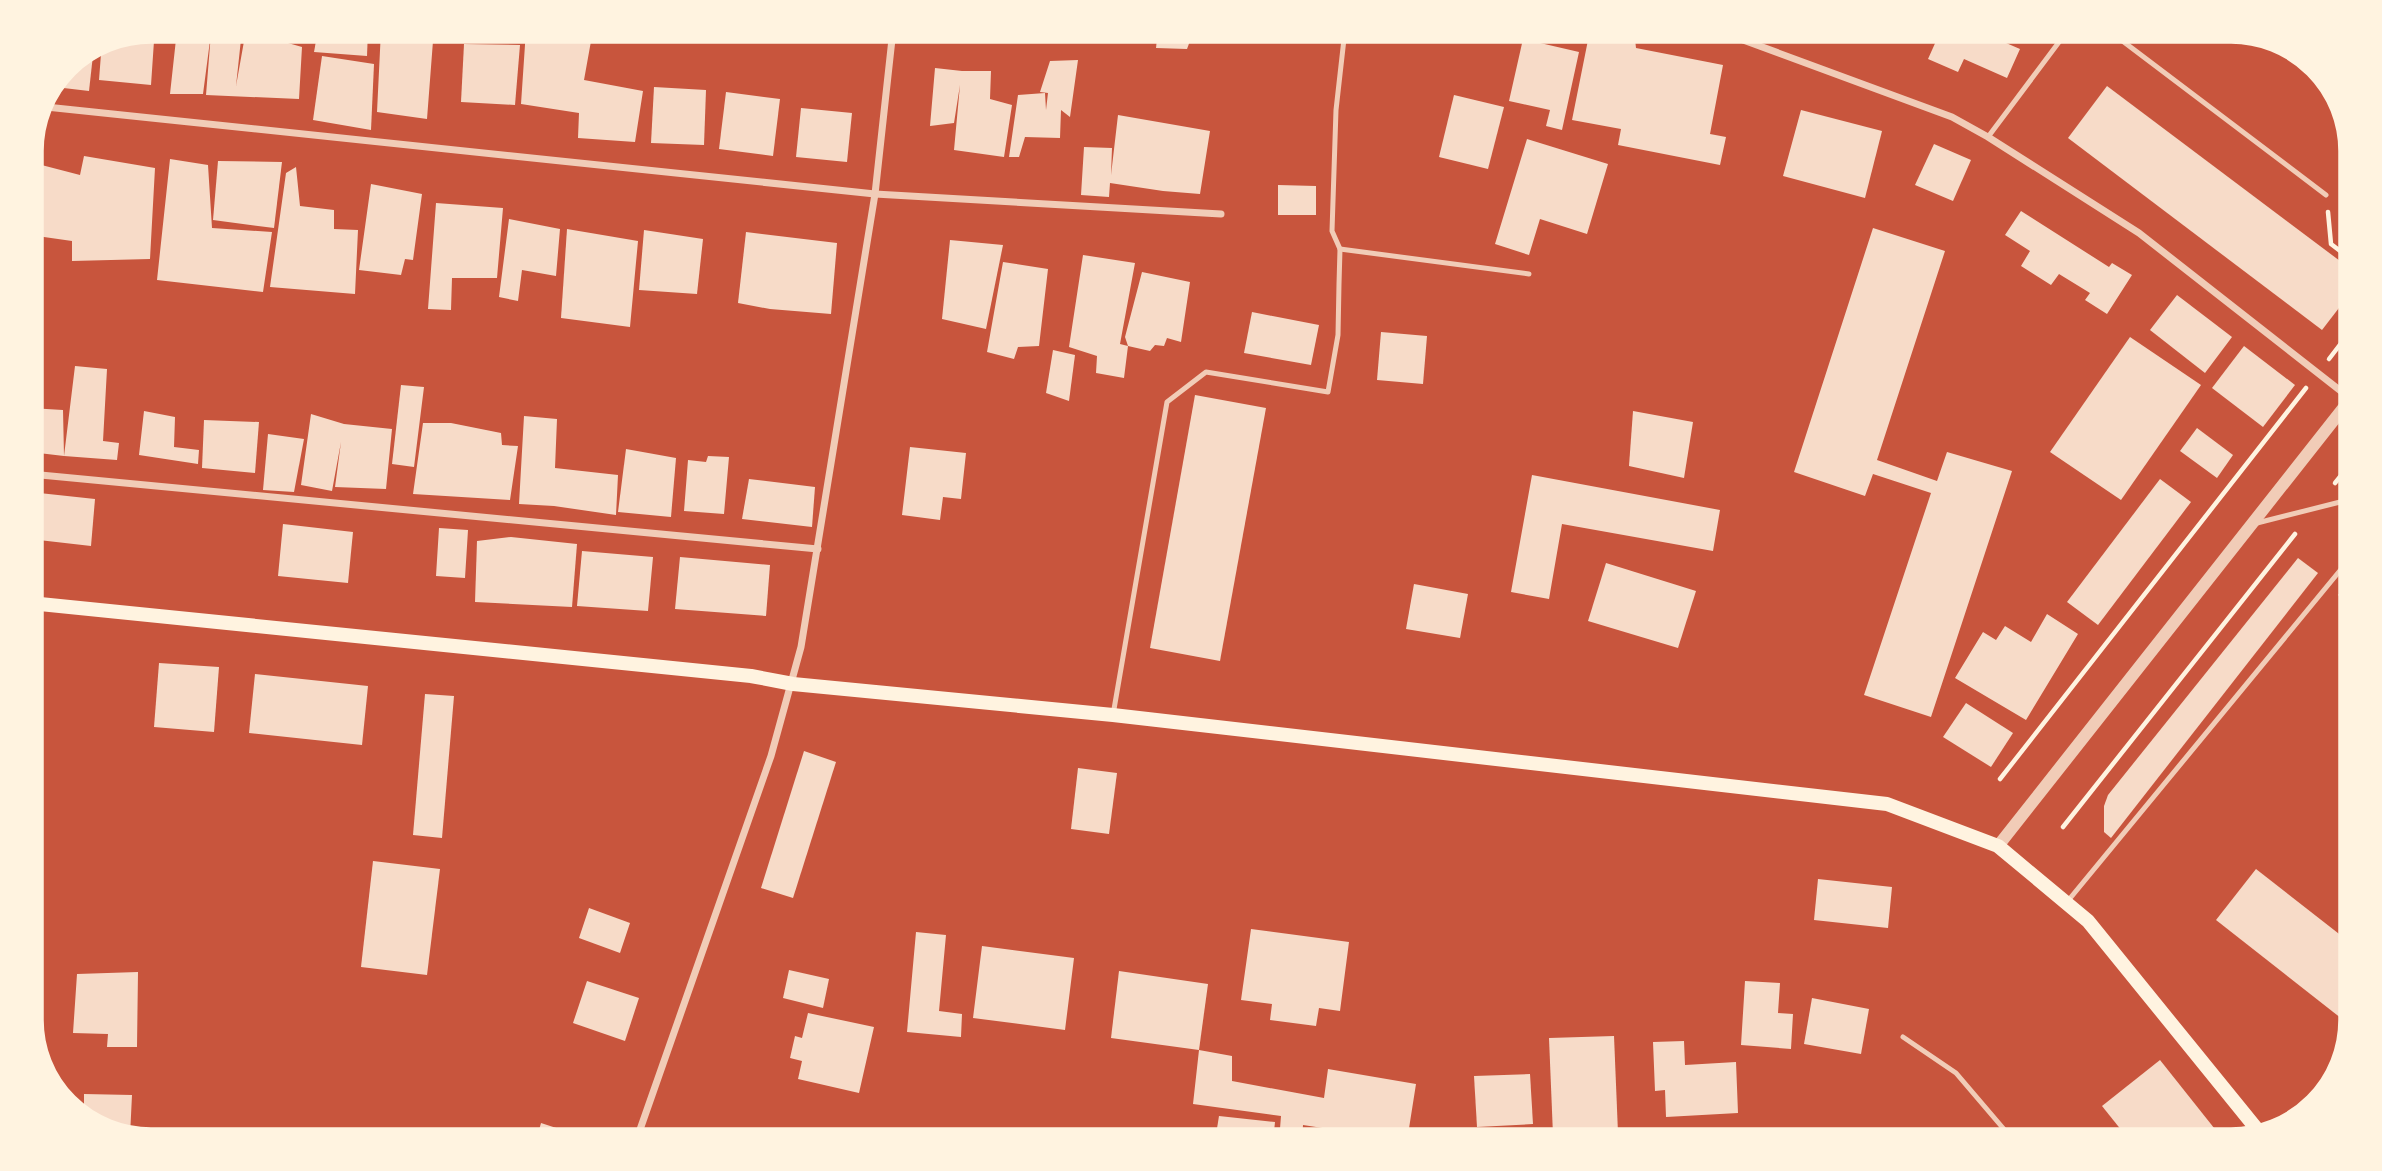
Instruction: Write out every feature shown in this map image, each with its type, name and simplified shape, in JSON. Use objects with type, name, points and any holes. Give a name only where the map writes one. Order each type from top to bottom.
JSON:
[{"type":"main road","points":[[42,604],[1113,715],[1887,804],[1998,846],[2067,902],[2088,921],[2254,1126]]},
{"type":"street","points":[[640,1129],[771,756],[793,684],[818,549],[874,194],[892,42]]},
{"type":"street","points":[[1749,42],[1952,117],[1988,137],[2139,233],[2340,390]]},
{"type":"street","points":[[51,108],[874,194],[1221,214]]},
{"type":"street","points":[[1998,846],[2340,412]]},
{"type":"street","points":[[42,475],[818,549]]},
{"type":"lane","points":[[1113,715],[1167,402],[1206,372],[1328,392],[1338,335],[1340,249],[1332,231],[1336,110],[1344,42]]},
{"type":"lane","points":[[1988,137],[2059,42]]},
{"type":"lane","points":[[2124,42],[2326,195]]},
{"type":"lane","points":[[1340,249],[1529,274]]},
{"type":"lane","points":[[2251,525],[2340,502]]},
{"type":"lane","points":[[2067,902],[2340,571]]},
{"type":"lane","points":[[1903,1037],[1956,1073],[2004,1129]]},
{"type":"path","points":[[2326,195],[2331,244],[2340,251]]},
{"type":"path","points":[[2000,779],[2340,345]]},
{"type":"path","points":[[2063,827],[2340,477]]},
{"type":"building","points":[[154,42],[151,85],[99,80],[101,54],[129,44]]},
{"type":"building","points":[[176,42],[210,42],[203,94],[170,94]]},
{"type":"building","points":[[210,42],[241,42],[236,86],[244,42],[284,42],[302,47],[299,99],[206,95]]},
{"type":"building","points":[[316,42],[368,42],[367,56],[314,52]]},
{"type":"building","points":[[380,42],[433,42],[427,119],[377,112]]},
{"type":"building","points":[[525,42],[591,42],[584,80],[643,91],[635,142],[578,138],[579,113],[521,104]]},
{"type":"building","points":[[1157,42],[1190,42],[1187,49],[1156,48]]},
{"type":"building","points":[[1522,42],[1536,42],[1579,52],[1562,130],[1546,126],[1550,110],[1509,101]]},
{"type":"building","points":[[1588,42],[1635,42],[1636,48],[1723,65],[1710,134],[1726,137],[1720,165],[1618,145],[1621,129],[1572,120]]},
{"type":"building","points":[[1936,42],[2004,42],[2020,49],[2007,78],[1964,59],[1958,72],[1928,59]]},
{"type":"building","points":[[464,44],[520,45],[515,105],[461,102]]},
{"type":"building","points":[[322,56],[374,64],[371,130],[313,120]]},
{"type":"building","points":[[93,59],[89,91],[62,88],[79,69]]},
{"type":"building","points":[[1078,60],[1070,117],[1061,110],[1060,138],[1025,137],[1019,157],[1009,157],[1018,95],[1045,93],[1046,110],[1048,93],[1040,92],[1050,61]]},
{"type":"building","points":[[935,68],[991,71],[990,99],[1012,105],[1004,157],[954,150],[960,85],[954,123],[930,126]]},
{"type":"building","points":[[2107,86],[2340,261],[2340,307],[2322,330],[2068,138]]},
{"type":"building","points":[[654,87],[706,90],[704,145],[651,143]]},
{"type":"building","points":[[726,92],[780,99],[773,156],[719,149]]},
{"type":"building","points":[[1454,95],[1504,107],[1488,169],[1439,157]]},
{"type":"building","points":[[801,108],[852,113],[847,162],[796,157]]},
{"type":"building","points":[[1801,110],[1882,131],[1865,198],[1783,176]]},
{"type":"building","points":[[1118,115],[1210,131],[1200,194],[1110,183],[1109,197],[1081,195],[1084,147],[1112,148],[1111,175]]},
{"type":"building","points":[[1527,139],[1608,164],[1587,234],[1540,219],[1529,255],[1495,244]]},
{"type":"building","points":[[1934,144],[1971,160],[1953,201],[1915,185]]},
{"type":"building","points":[[84,156],[155,168],[150,259],[72,261],[72,241],[42,237],[42,165],[80,175]]},
{"type":"building","points":[[170,159],[208,165],[212,228],[272,232],[263,292],[157,280]]},
{"type":"building","points":[[218,161],[282,162],[274,228],[213,220]]},
{"type":"building","points":[[296,167],[300,206],[334,210],[334,229],[358,230],[355,294],[270,287],[286,173]]},
{"type":"building","points":[[371,184],[422,194],[413,260],[405,259],[401,275],[359,270]]},
{"type":"building","points":[[1278,185],[1316,186],[1316,215],[1278,215]]},
{"type":"building","points":[[436,203],[503,208],[497,278],[452,278],[451,310],[428,309]]},
{"type":"building","points":[[2021,211],[2109,267],[2112,263],[2132,275],[2107,314],[2085,300],[2090,293],[2059,274],[2051,285],[2021,266],[2030,251],[2005,235]]},
{"type":"building","points":[[509,219],[560,229],[556,276],[522,270],[518,301],[499,297]]},
{"type":"building","points":[[1873,228],[1945,251],[1877,460],[1937,481],[1947,452],[2012,471],[1931,717],[1864,695],[1931,493],[1873,474],[1865,496],[1794,472]]},
{"type":"building","points":[[567,229],[638,241],[630,327],[561,318]]},
{"type":"building","points":[[644,230],[703,239],[697,294],[639,290]]},
{"type":"building","points":[[746,232],[837,243],[831,314],[770,309],[738,303]]},
{"type":"building","points":[[950,240],[1003,245],[986,329],[942,319]]},
{"type":"building","points":[[1083,255],[1135,263],[1120,344],[1128,346],[1124,378],[1096,373],[1097,356],[1069,347]]},
{"type":"building","points":[[1003,262],[1048,269],[1039,346],[1018,347],[1014,359],[987,352]]},
{"type":"building","points":[[1142,272],[1190,282],[1181,342],[1167,338],[1164,346],[1155,345],[1150,351],[1128,346],[1125,337]]},
{"type":"building","points":[[2177,295],[2232,337],[2205,373],[2150,330]]},
{"type":"building","points":[[1252,312],[1319,325],[1311,365],[1244,353]]},
{"type":"building","points":[[1381,332],[1427,336],[1423,384],[1377,380]]},
{"type":"building","points":[[2130,337],[2201,385],[2121,500],[2050,452]]},
{"type":"building","points":[[2244,346],[2295,385],[2263,427],[2212,388]]},
{"type":"building","points":[[1053,350],[1075,355],[1069,401],[1046,393]]},
{"type":"building","points":[[75,366],[107,369],[103,441],[119,443],[117,460],[64,456]]},
{"type":"building","points":[[401,385],[424,387],[414,467],[392,464]]},
{"type":"building","points":[[1195,395],[1266,408],[1220,661],[1150,648]]},
{"type":"building","points":[[42,409],[63,410],[64,456],[42,453]]},
{"type":"building","points":[[144,411],[175,417],[174,447],[199,450],[198,464],[139,455]]},
{"type":"building","points":[[1633,411],[1693,422],[1684,478],[1629,466]]},
{"type":"building","points":[[311,414],[344,424],[392,429],[386,489],[335,487],[341,442],[332,491],[301,485]]},
{"type":"building","points":[[524,416],[557,419],[555,468],[618,475],[616,515],[519,504]]},
{"type":"building","points":[[204,420],[259,422],[255,473],[202,468]]},
{"type":"building","points":[[423,423],[451,423],[501,433],[502,445],[518,446],[510,500],[413,494]]},
{"type":"building","points":[[2197,428],[2233,455],[2217,478],[2180,451]]},
{"type":"building","points":[[268,434],[304,439],[294,492],[263,490]]},
{"type":"building","points":[[910,447],[966,453],[961,499],[943,497],[940,520],[902,515]]},
{"type":"building","points":[[626,449],[676,458],[671,517],[618,512]]},
{"type":"building","points":[[708,456],[729,457],[724,514],[684,511],[688,460],[706,462]]},
{"type":"building","points":[[1532,475],[1720,510],[1713,551],[1562,524],[1549,599],[1511,592]]},
{"type":"building","points":[[749,479],[815,487],[812,527],[742,519]]},
{"type":"building","points":[[2160,479],[2191,502],[2098,625],[2067,602]]},
{"type":"building","points":[[42,493],[95,499],[91,546],[42,540]]},
{"type":"building","points":[[283,524],[353,532],[348,583],[278,576]]},
{"type":"building","points":[[439,528],[468,530],[465,578],[436,576]]},
{"type":"building","points":[[511,537],[577,544],[572,607],[475,602],[477,541]]},
{"type":"building","points":[[582,551],[653,557],[648,611],[577,606]]},
{"type":"building","points":[[680,557],[770,565],[766,616],[675,609]]},
{"type":"building","points":[[2298,558],[2318,573],[2111,838],[2104,832],[2104,806],[2108,795]]},
{"type":"building","points":[[1606,563],[1696,591],[1678,648],[1588,621]]},
{"type":"building","points":[[1414,584],[1468,594],[1460,638],[1406,629]]},
{"type":"building","points":[[2047,614],[2078,634],[2026,720],[1955,678],[1983,632],[1996,640],[2005,626],[2031,642]]},
{"type":"building","points":[[159,663],[219,667],[214,732],[154,727]]},
{"type":"building","points":[[255,674],[368,686],[362,745],[249,733]]},
{"type":"building","points":[[425,694],[454,696],[442,838],[413,835]]},
{"type":"building","points":[[1966,703],[2013,733],[1991,767],[1943,737]]},
{"type":"building","points":[[804,751],[836,762],[793,898],[761,888]]},
{"type":"building","points":[[1078,768],[1117,773],[1109,834],[1071,829]]},
{"type":"building","points":[[373,861],[440,869],[427,975],[361,967]]},
{"type":"building","points":[[2256,869],[2340,935],[2340,1017],[2216,920]]},
{"type":"building","points":[[1818,879],[1892,887],[1888,928],[1814,920]]},
{"type":"building","points":[[589,908],[630,923],[620,953],[579,938]]},
{"type":"building","points":[[1251,929],[1349,942],[1340,1011],[1319,1008],[1316,1026],[1270,1020],[1272,1004],[1241,1000]]},
{"type":"building","points":[[916,932],[946,935],[939,1011],[962,1014],[961,1037],[907,1032]]},
{"type":"building","points":[[982,946],[1074,958],[1065,1030],[973,1018]]},
{"type":"building","points":[[789,970],[829,979],[823,1008],[783,998]]},
{"type":"building","points":[[1119,971],[1208,984],[1199,1050],[1111,1038]]},
{"type":"building","points":[[138,972],[137,1047],[107,1047],[108,1034],[73,1033],[77,974]]},
{"type":"building","points":[[587,981],[639,998],[625,1041],[573,1023]]},
{"type":"building","points":[[1745,981],[1780,983],[1778,1013],[1793,1014],[1791,1049],[1741,1045]]},
{"type":"building","points":[[1812,998],[1869,1009],[1861,1054],[1804,1044]]},
{"type":"building","points":[[808,1013],[874,1027],[859,1093],[798,1079],[802,1061],[790,1058],[795,1036],[802,1038]]},
{"type":"building","points":[[1614,1036],[1618,1129],[1553,1129],[1549,1038]]},
{"type":"building","points":[[1684,1041],[1685,1065],[1736,1062],[1738,1113],[1666,1117],[1665,1090],[1655,1091],[1653,1042]]},
{"type":"building","points":[[1199,1050],[1232,1056],[1232,1081],[1324,1098],[1328,1069],[1416,1084],[1409,1129],[1329,1129],[1303,1125],[1303,1129],[1280,1129],[1281,1116],[1193,1104]]},
{"type":"building","points":[[2160,1060],[2215,1129],[2120,1129],[2102,1106]]},
{"type":"building","points":[[1530,1074],[1533,1124],[1477,1127],[1474,1076]]},
{"type":"building","points":[[84,1094],[132,1095],[130,1127],[103,1118],[84,1106]]},
{"type":"building","points":[[1219,1116],[1275,1122],[1274,1129],[1217,1129]]},
{"type":"building","points":[[541,1123],[559,1129],[539,1129]]}]
